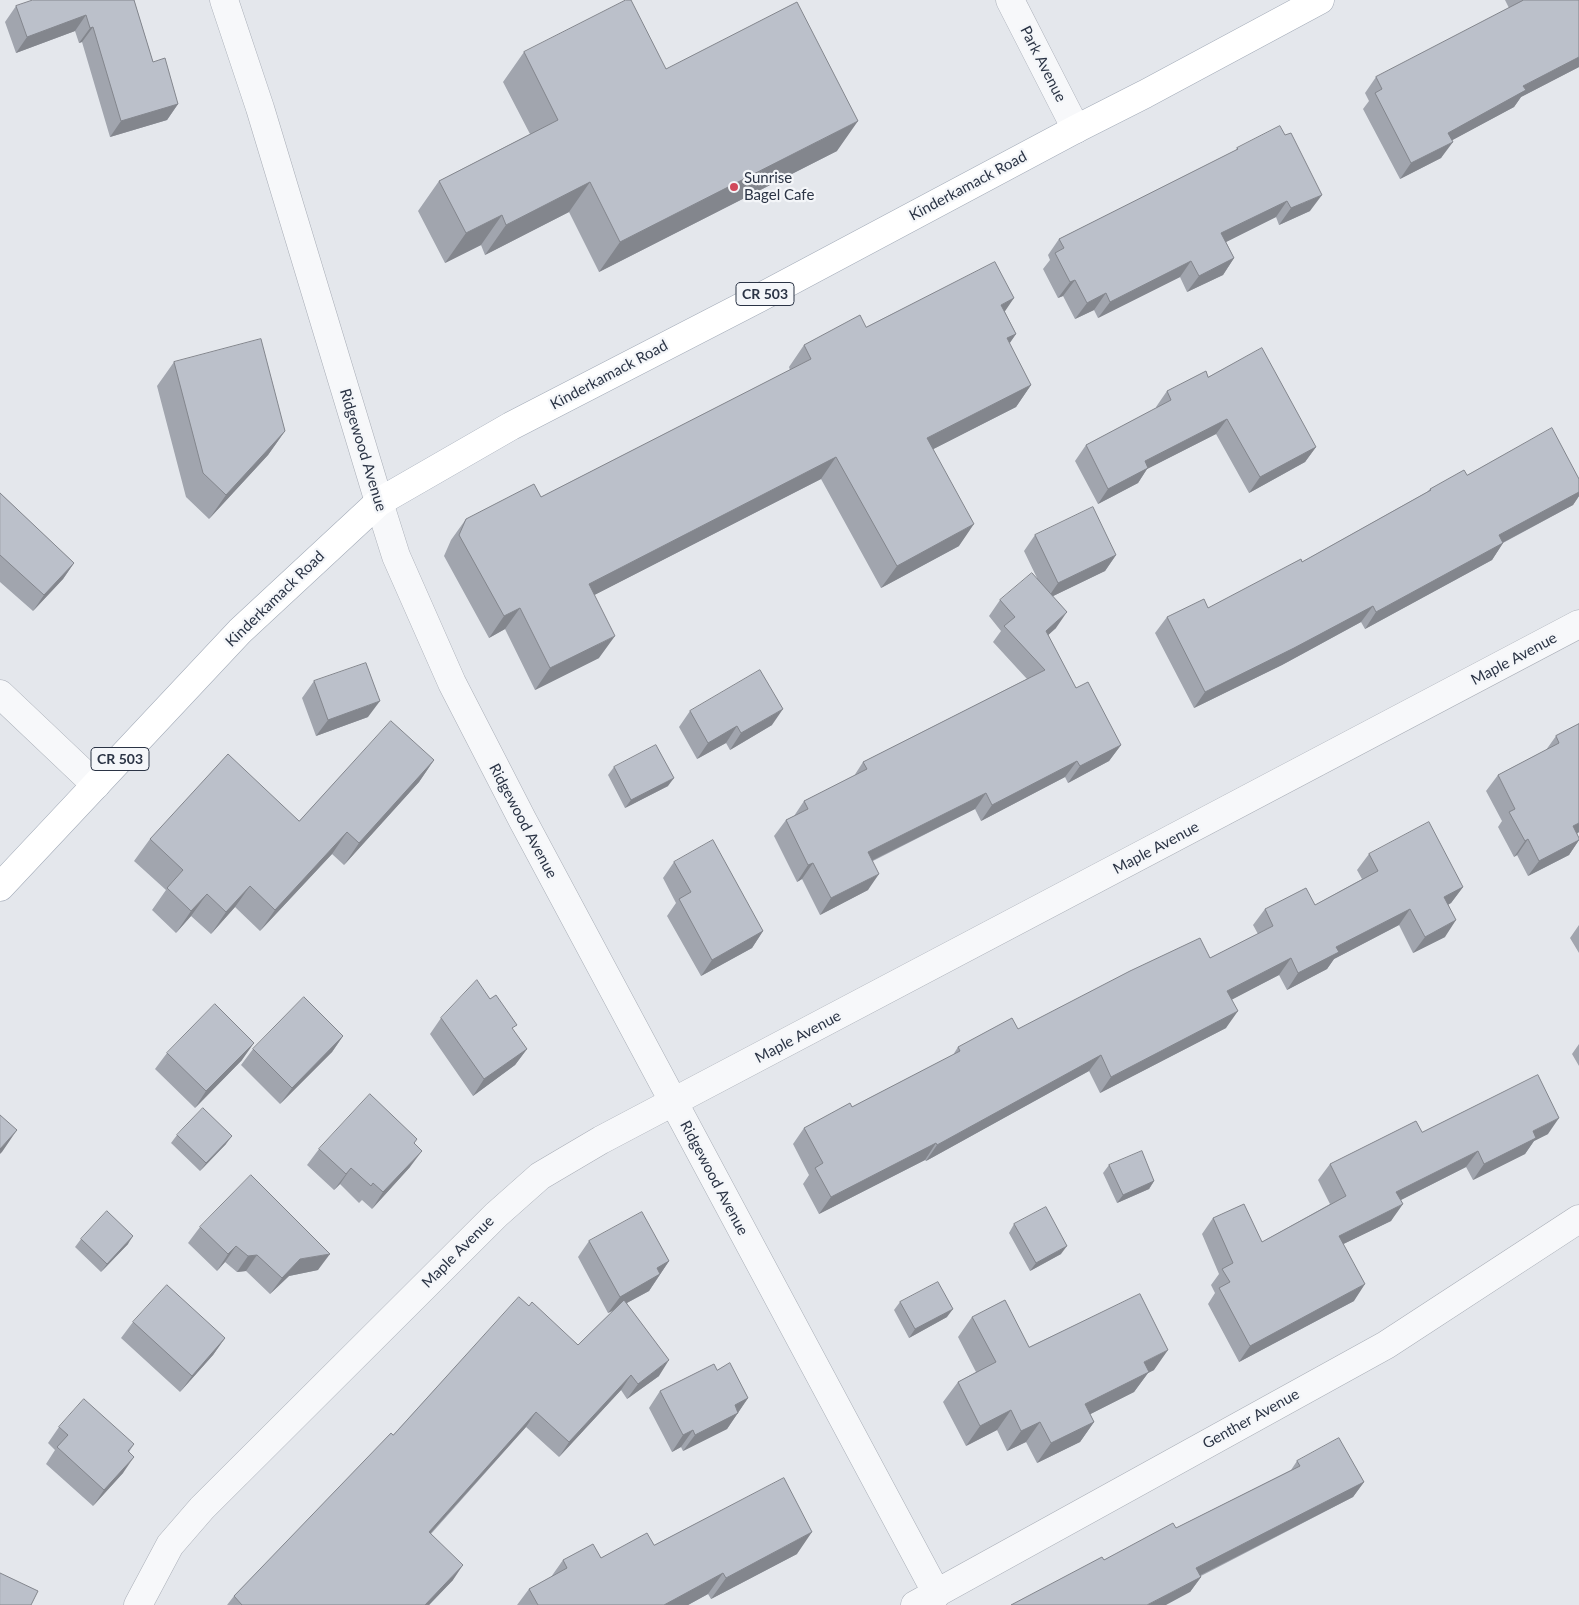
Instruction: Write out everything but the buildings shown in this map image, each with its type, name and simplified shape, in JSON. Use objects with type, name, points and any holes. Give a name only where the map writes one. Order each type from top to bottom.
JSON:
[{"type":"main road","name":"Kinderkamack Road","points":[[0,887],[240,631],[379,502],[512,426],[759,298],[1320,0]]},
{"type":"street","name":"Ridgewood Avenue","points":[[224,0],[260,108],[396,556],[452,683],[522,820],[674,1102],[926,1600]]},
{"type":"street","name":"Park Avenue","points":[[1010,0],[1076,129]]},
{"type":"street","name":"Maple Avenue","points":[[138,1605],[170,1545],[202,1508],[496,1215],[540,1176],[601,1140],[1579,624]]},
{"type":"street","points":[[0,694],[96,785]]},
{"type":"street","name":"Genther Avenue","points":[[926,1600],[1386,1345],[1579,1219]]},
{"type":"place","name":"Sunrise Bagel Cafe","points":[[734,187]]}]
